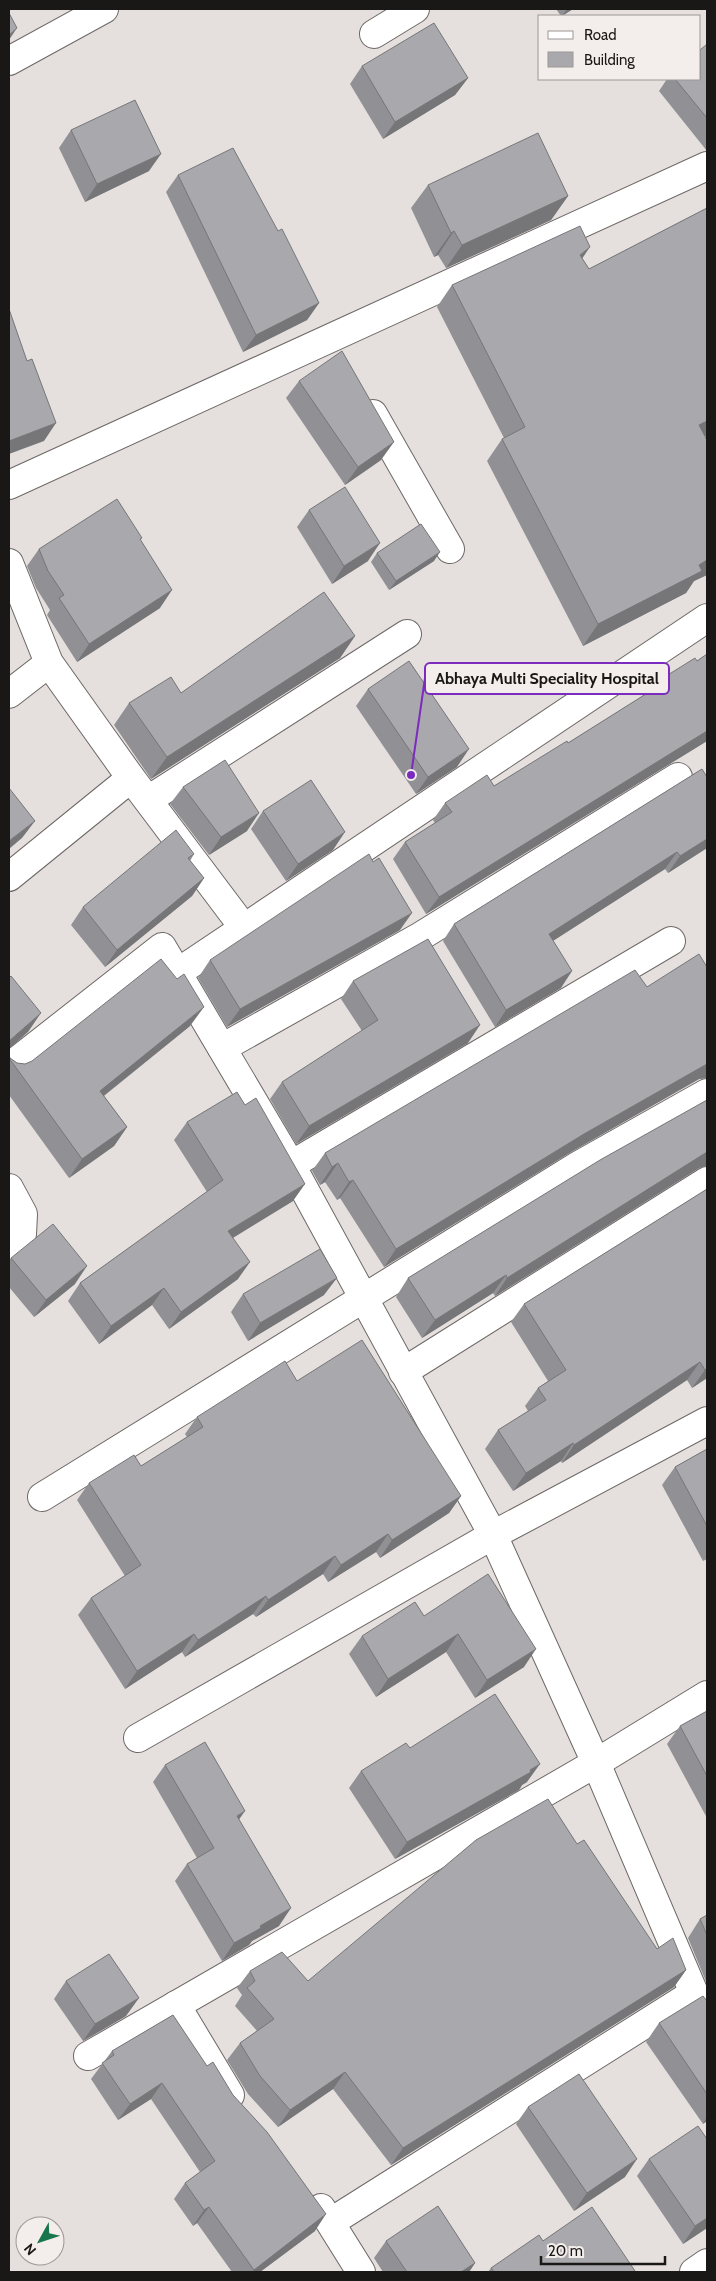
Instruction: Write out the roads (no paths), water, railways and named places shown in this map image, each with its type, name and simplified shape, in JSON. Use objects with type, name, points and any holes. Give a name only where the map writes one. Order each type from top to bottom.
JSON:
[{"type":"street","points":[[9,61],[104,9]]},
{"type":"street","points":[[374,34],[415,9]]},
{"type":"street","points":[[9,485],[707,166]]},
{"type":"street","points":[[330,339],[345,364]]},
{"type":"street","points":[[359,389],[450,549]]},
{"type":"street","points":[[9,563],[49,663],[131,778],[244,928]]},
{"type":"street","points":[[177,973],[707,618]]},
{"type":"street","points":[[148,800],[407,634]]},
{"type":"street","points":[[9,694],[49,663]]},
{"type":"street","points":[[222,1048],[421,936],[678,777]]},
{"type":"street","points":[[9,877],[131,778]]},
{"type":"street","points":[[367,846],[382,870]]},
{"type":"street","points":[[406,911],[436,960]]},
{"type":"street","points":[[291,1165],[671,941]]},
{"type":"street","points":[[9,1067],[162,947],[291,1165],[493,1535],[596,1763],[700,2003],[331,2222]]},
{"type":"street","points":[[474,1024],[489,1048]]},
{"type":"street","points":[[42,1497],[579,1165],[707,1093]]},
{"type":"street","points":[[403,1372],[707,1181]]},
{"type":"street","points":[[9,1188],[23,1214],[22,1234],[9,1245]]},
{"type":"street","points":[[138,1738],[493,1535],[707,1421]]},
{"type":"street","points":[[88,2056],[596,1763],[707,1695]]},
{"type":"street","points":[[176,2005],[235,2104],[247,2116]]},
{"type":"street","points":[[304,2185],[331,2222],[361,2272]]},
{"type":"street","points":[[694,2272],[707,2263]]},
{"type":"place","name":"Abhaya Multi Speciality Hospital","points":[[411,775]]}]
